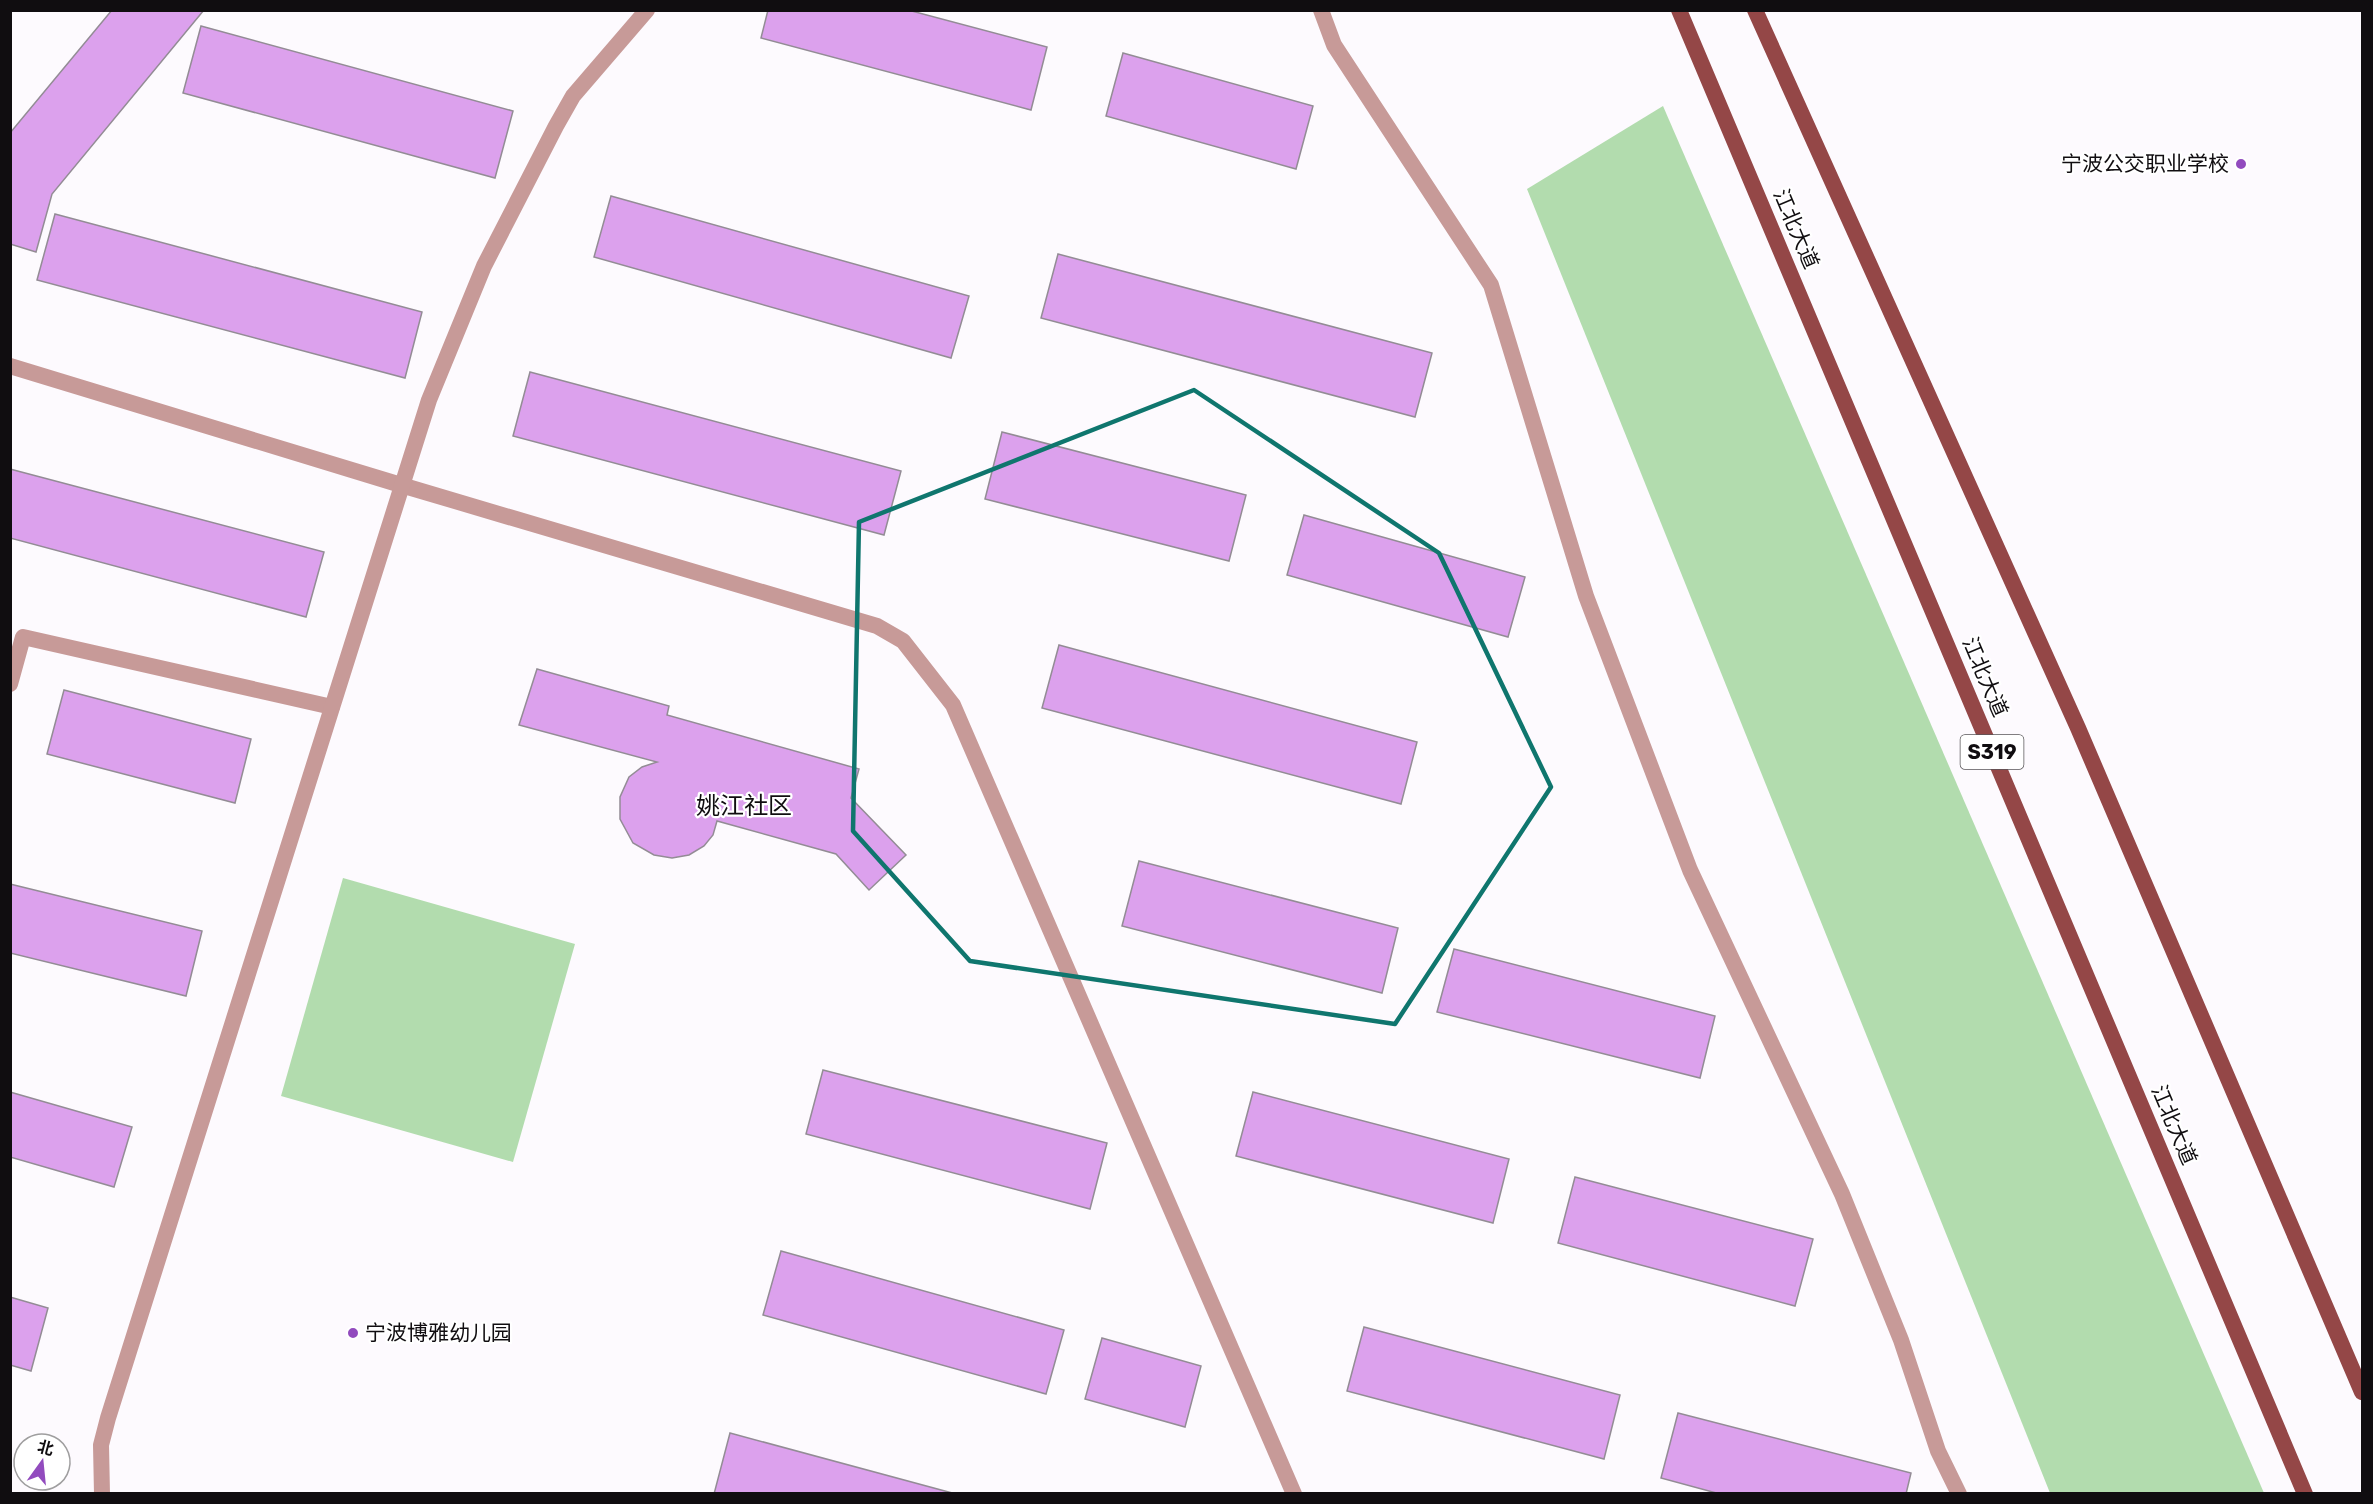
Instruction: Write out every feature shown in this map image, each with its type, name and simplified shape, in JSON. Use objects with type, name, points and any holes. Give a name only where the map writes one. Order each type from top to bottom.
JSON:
[{"type":"main road","name":"江北大道","points":[[1679,10],[2305,1494]]},
{"type":"main road","points":[[1755,10],[2078,728],[2362,1392]]},
{"type":"lane","points":[[102,1494],[101,1444],[108,1418],[429,400],[484,266],[556,126],[573,96],[647,10]]},
{"type":"lane","points":[[1321,10],[1334,45],[1491,285],[1586,596],[1690,870],[1842,1194],[1900,1340],[1938,1450],[1959,1494]]},
{"type":"lane","points":[[10,366],[877,626],[903,641],[953,705],[1294,1494]]},
{"type":"lane","points":[[10,684],[23,637],[332,707]]},
{"type":"highlighted area","points":[[1194,390],[1439,553],[1551,787],[1395,1024],[970,961],[853,831],[859,522]]},
{"type":"green space","points":[[1663,106],[2264,1493],[2050,1493],[1527,189]]},
{"type":"green space","points":[[343,878],[575,944],[513,1162],[281,1096]]},
{"type":"building","points":[[112,10],[204,10],[52,194],[36,252],[10,244],[10,133]]},
{"type":"building","points":[[768,10],[908,10],[1047,47],[1031,110],[761,38]]},
{"type":"building","points":[[201,26],[513,111],[495,178],[183,93]]},
{"type":"building","points":[[1123,53],[1313,106],[1296,169],[1106,116]]},
{"type":"building","points":[[611,196],[969,296],[951,358],[594,257]]},
{"type":"building","points":[[55,214],[422,312],[405,378],[37,280]]},
{"type":"building","points":[[1058,254],[1432,353],[1415,417],[1041,318]]},
{"type":"building","points":[[530,372],[901,471],[884,535],[513,436]]},
{"type":"building","points":[[1002,432],[1246,495],[1229,561],[985,499]]},
{"type":"building","points":[[10,469],[324,552],[306,617],[10,538]]},
{"type":"building","points":[[1304,515],[1525,577],[1508,637],[1287,575]]},
{"type":"building","points":[[1059,645],[1417,742],[1401,804],[1042,708]]},
{"type":"building","points":[[537,669],[669,706],[667,715],[859,769],[851,798],[906,855],[869,890],[836,854],[717,821],[713,835],[704,846],[689,855],[672,858],[654,855],[633,843],[620,819],[620,797],[629,777],[642,767],[657,762],[519,725]]},
{"type":"building","points":[[64,690],[251,739],[235,803],[47,754]]},
{"type":"building","points":[[1139,861],[1398,928],[1382,993],[1122,926]]},
{"type":"building","points":[[10,884],[202,931],[186,996],[10,953]]},
{"type":"building","points":[[1454,949],[1715,1016],[1700,1078],[1437,1012]]},
{"type":"building","points":[[823,1070],[1107,1143],[1090,1209],[806,1134]]},
{"type":"building","points":[[10,1092],[132,1127],[114,1187],[10,1157]]},
{"type":"building","points":[[1253,1092],[1509,1159],[1493,1223],[1236,1156]]},
{"type":"building","points":[[1575,1177],[1813,1239],[1795,1306],[1558,1243]]},
{"type":"building","points":[[781,1251],[1064,1330],[1046,1394],[763,1315]]},
{"type":"building","points":[[10,1297],[48,1308],[31,1371],[10,1365]]},
{"type":"building","points":[[1364,1327],[1620,1395],[1604,1459],[1347,1391]]},
{"type":"building","points":[[1102,1338],[1201,1366],[1185,1427],[1085,1399]]},
{"type":"building","points":[[1678,1413],[1911,1473],[1906,1494],[1720,1494],[1661,1478]]},
{"type":"building","points":[[730,1433],[956,1494],[714,1494]]},
{"type":"place","name":"宁波公交职业学校","points":[[2241,164]]},
{"type":"place","name":"宁波博雅幼儿园","points":[[353,1333]]},
{"type":"district","name":"姚江社区","points":[[744,806]]}]
